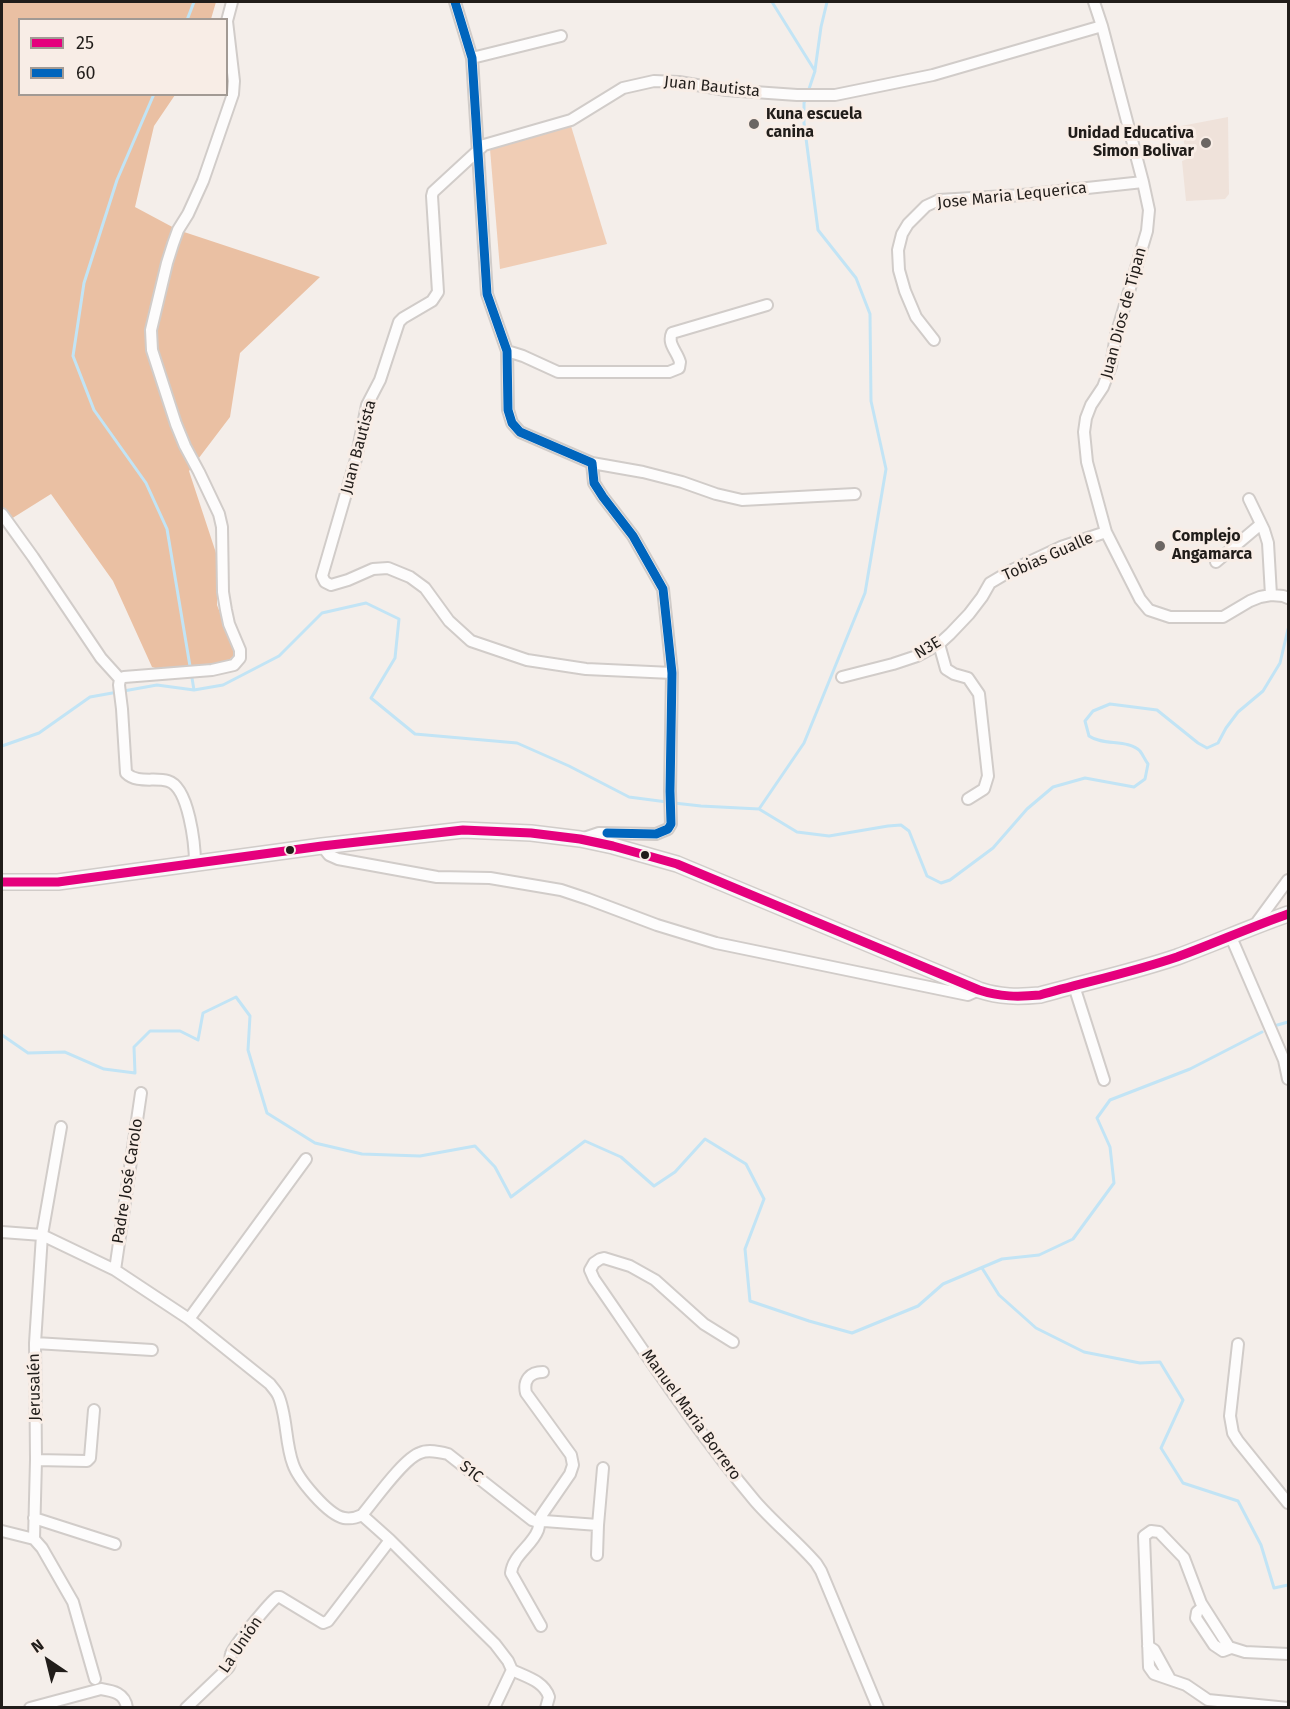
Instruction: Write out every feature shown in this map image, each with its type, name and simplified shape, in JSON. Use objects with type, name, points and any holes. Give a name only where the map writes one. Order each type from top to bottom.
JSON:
[{"type":"main road","points":[[2,882],[58,882],[322,846],[463,830],[531,833],[613,846],[677,864],[979,990],[1018,998],[1040,995],[1175,957],[1288,914]]},
{"type":"street","points":[[228,18],[232,2]]},
{"type":"street","points":[[455,2],[472,58],[487,294],[507,351],[508,410],[512,423],[520,432],[592,463],[643,472],[742,500],[855,494]]},
{"type":"street","name":"Juan Dios de Tipan","points":[[1094,2],[1149,210],[1147,231],[1116,335],[1108,377],[1091,405],[1084,432],[1087,462],[1106,532],[1140,599],[1149,610],[1170,616],[1223,617],[1260,597],[1271,595],[1288,598]]},
{"type":"street","name":"Juan Bautista","points":[[672,673],[586,669],[527,660],[471,640],[449,621],[425,588],[410,577],[388,568],[373,569],[331,585],[325,582],[322,576],[356,459],[367,405],[380,380],[399,322],[432,301],[438,292],[433,192],[484,145],[571,120],[623,88],[654,81],[679,82],[726,90],[796,95],[836,95],[933,75],[1102,26]]},
{"type":"street","points":[[119,682],[124,677],[212,670],[234,665],[240,658],[240,650],[226,610],[222,527],[219,514],[176,424],[152,350],[151,330],[166,263],[178,230],[203,181],[233,94],[234,81],[228,30]]},
{"type":"street","points":[[472,58],[561,36]]},
{"type":"street","name":"Jose Maria Lequerica","points":[[934,340],[916,317],[899,270],[898,250],[902,234],[908,224],[926,206],[939,200],[1022,195],[1143,182]]},
{"type":"street","points":[[507,351],[558,372],[669,372],[679,368],[680,362],[670,343],[672,333],[767,305]]},
{"type":"street","points":[[580,839],[599,833],[656,834],[668,829],[671,824],[672,673],[663,589],[633,536],[594,483],[592,463]]},
{"type":"street","points":[[1249,499],[1262,524],[1268,543],[1271,595]]},
{"type":"street","points":[[2,514],[119,682],[126,773],[137,778],[167,781],[178,788],[190,821],[195,845],[195,864]]},
{"type":"street","points":[[1216,562],[1262,524]]},
{"type":"street","name":"Tobias Gualle","points":[[990,583],[1060,547],[1106,532]]},
{"type":"street","name":"N3E","points":[[843,677],[917,656],[939,644],[969,615],[990,583]]},
{"type":"street","points":[[939,644],[946,669],[968,678],[979,694],[988,777],[984,789],[968,799]]},
{"type":"street","points":[[322,846],[329,855],[338,859],[437,877],[490,879],[561,890],[588,898],[657,926],[716,943],[968,995],[979,990]]},
{"type":"street","points":[[1255,925],[1288,880]]},
{"type":"street","points":[[1232,937],[1284,1060],[1288,1078]]},
{"type":"street","points":[[1074,986],[1104,1080]]},
{"type":"street","name":"Padre José Carolo","points":[[115,1270],[141,1093]]},
{"type":"street","name":"Jerusalén","points":[[34,1539],[35,1343],[42,1235],[61,1127]]},
{"type":"street","points":[[189,1319],[306,1159]]},
{"type":"street","points":[[2,1233],[42,1235],[115,1270],[189,1319],[270,1384],[278,1395],[283,1413],[293,1467],[311,1491],[338,1516],[345,1519],[362,1515],[390,1540],[495,1644],[508,1661],[512,1671],[544,1687],[549,1697],[546,1707]]},
{"type":"street","name":"Manuel Maria Borrero","points":[[733,1342],[704,1324],[655,1280],[630,1266],[604,1258],[596,1260],[592,1266],[594,1279],[693,1420],[772,1520],[816,1563],[878,1707]]},
{"type":"street","points":[[35,1343],[152,1350]]},
{"type":"street","points":[[1238,1344],[1231,1425],[1238,1441],[1288,1503]]},
{"type":"street","points":[[541,1626],[510,1573],[513,1564],[538,1529],[538,1522],[570,1474],[573,1465],[572,1455],[526,1393],[525,1384],[528,1377],[534,1373],[543,1372]]},
{"type":"street","points":[[36,1460],[87,1461],[90,1458],[94,1410]]},
{"type":"street","name":"S1C","points":[[362,1515],[407,1461],[420,1452],[435,1452],[448,1454],[532,1520],[538,1522]]},
{"type":"street","points":[[597,1555],[603,1468]]},
{"type":"street","points":[[34,1518],[115,1544]]},
{"type":"street","points":[[538,1522],[598,1525]]},
{"type":"street","points":[[1288,1654],[1245,1652],[1231,1648],[1223,1651],[1214,1645],[1196,1618],[1197,1612],[1203,1607],[1185,1558],[1159,1532],[1154,1530],[1144,1536],[1148,1646],[1154,1650],[1170,1678],[1186,1685],[1208,1700],[1288,1707]]},
{"type":"street","points":[[2,1531],[34,1539],[42,1548],[73,1602],[95,1678]]},
{"type":"street","name":"La Unión","points":[[186,1707],[231,1665],[231,1654],[277,1597],[323,1623],[328,1621],[390,1540]]},
{"type":"street","points":[[494,1707],[512,1671]]},
{"type":"street","points":[[30,1707],[101,1689],[112,1690],[120,1695],[127,1707]]},
{"type":"shaded area","points":[[2,2],[216,2],[211,18],[18,18],[18,96],[174,96],[154,126],[135,207],[178,230],[320,277],[240,353],[230,417],[189,471],[218,559],[217,605],[236,655],[212,671],[178,675],[152,667],[113,581],[51,494],[11,519],[2,507]]},
{"type":"shaded area","name":"Unidad Educativa Simon Bolivar","points":[[1228,117],[1229,194],[1225,199],[1186,201],[1182,161],[1187,159],[1181,126]]},
{"type":"shaded area","points":[[571,126],[607,244],[500,269],[490,149]]},
{"type":"waterway","points":[[188,18],[194,2]]},
{"type":"waterway","points":[[772,2],[815,71],[808,92]]},
{"type":"waterway","points":[[815,70],[827,2]]},
{"type":"waterway","points":[[153,96],[117,180],[84,283],[73,356],[94,410],[146,483],[167,529],[194,690]]},
{"type":"waterway","points":[[759,809],[804,743],[865,593],[886,469],[871,401],[870,314],[856,278],[818,230],[804,123],[806,98]]},
{"type":"waterway","points":[[2,746],[39,733],[90,697],[157,685],[194,690],[223,685],[279,656],[322,613],[366,603],[399,619],[395,658],[371,698],[415,734],[517,743],[569,766],[629,797],[667,802]]},
{"type":"waterway","points":[[674,803],[759,809],[797,832],[829,836],[901,825],[909,831],[927,876],[941,883],[950,880],[993,848],[1027,809],[1053,787],[1085,778],[1134,787],[1145,779],[1148,764],[1135,747],[1101,741],[1089,736],[1085,721],[1093,711],[1110,704],[1157,710],[1207,748],[1218,743],[1238,712],[1263,691],[1280,663],[1288,629]]},
{"type":"waterway","points":[[2,1035],[28,1053],[65,1052],[104,1069],[135,1073],[134,1047],[150,1031],[180,1031],[198,1040],[203,1013],[236,997],[250,1016],[248,1050],[267,1113],[315,1143],[362,1154],[420,1156],[475,1146],[495,1167],[511,1197],[585,1141],[621,1157],[654,1186],[675,1172],[705,1139],[746,1164],[764,1199],[745,1249],[750,1301],[852,1333],[918,1306],[943,1284],[1002,1259],[1039,1255],[1073,1239],[1114,1183],[1110,1147],[1097,1118],[1110,1100],[1190,1069],[1262,1032]]},
{"type":"waterway","points":[[1274,1026],[1288,1022]]},
{"type":"waterway","points":[[982,1268],[999,1295],[1036,1328],[1084,1352],[1140,1363],[1160,1362],[1183,1400],[1161,1448],[1183,1483],[1238,1501],[1261,1545],[1274,1588],[1288,1585]]},
{"type":"transit line","name":"60","points":[[455,2],[472,58],[487,294],[507,351],[508,410],[512,423],[520,432],[592,463],[594,483],[633,536],[663,589],[672,673],[671,824],[668,829],[656,834],[607,833]]},
{"type":"transit line","name":"25","points":[[2,882],[58,882],[322,846],[463,830],[531,833],[613,846],[677,864],[979,990],[1017,996],[1040,995],[1160,962],[1288,914]]},
{"type":"place","name":"Kuna escuela canina","points":[[754,124]]},
{"type":"place","name":"Unidad Educativa Simon Bolivar","points":[[1206,143]]},
{"type":"place","name":"Complejo Angamarca","points":[[1160,546]]}]
